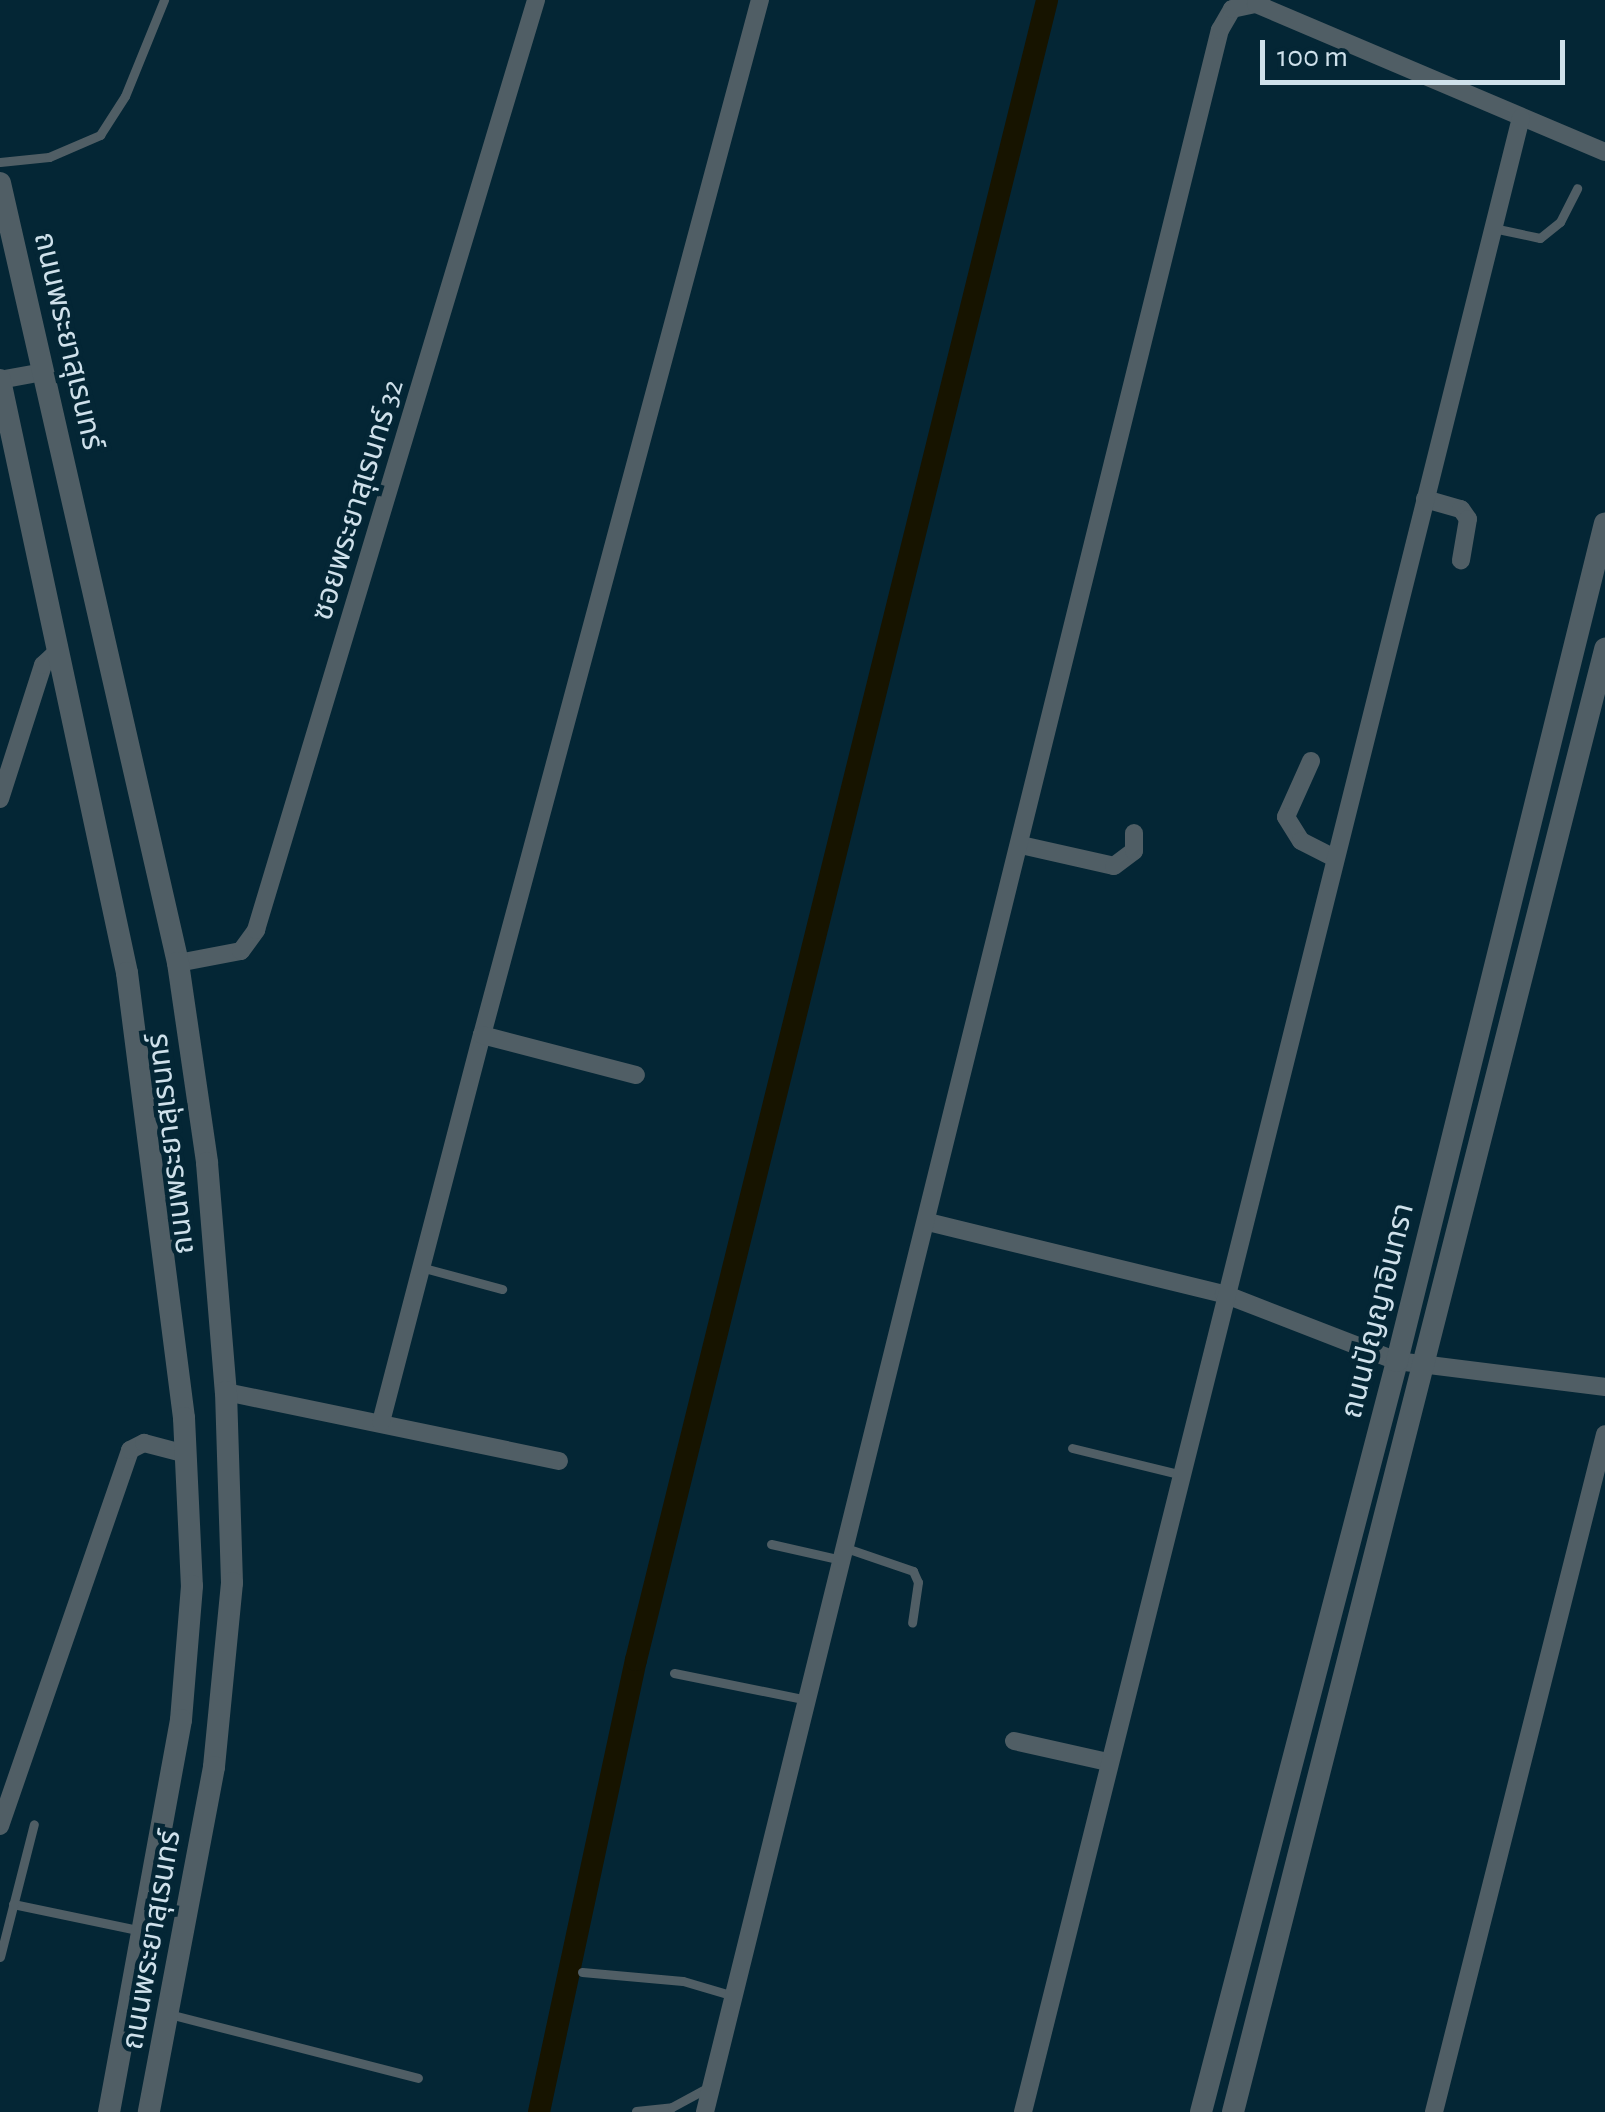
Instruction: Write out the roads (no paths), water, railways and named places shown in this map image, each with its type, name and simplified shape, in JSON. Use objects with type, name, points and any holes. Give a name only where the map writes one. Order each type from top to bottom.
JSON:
[{"type":"street","name":"ซอยพระยาสุเรนทร์ 32","points":[[178,963],[241,951],[256,930],[536,0]]},
{"type":"street","points":[[381,1422],[760,0]]},
{"type":"street","points":[[705,2112],[1220,30],[1232,9],[1256,4],[1605,152]]},
{"type":"street","points":[[1023,2112],[1179,1474],[1521,118]]},
{"type":"street","name":"ถนนพระยาสุเรนทร์","points":[[0,183],[178,963],[207,1163],[226,1392],[232,1583],[214,1768],[149,2112]]},
{"type":"street","points":[[0,380],[43,372]]},
{"type":"street","name":"ถนนพระยาสุเรนทร์","points":[[0,380],[127,972],[186,1454],[192,1586],[181,1720],[110,2112]]},
{"type":"street","points":[[1425,500],[1461,510],[1468,519],[1461,560]]},
{"type":"street","name":"ถนนปัญญาอินทรา","points":[[1200,2112],[1397,1361],[1605,524]]},
{"type":"street","name":"ถนนปัญญาอินทรา","points":[[1233,2112],[1605,649]]},
{"type":"street","points":[[0,798],[43,666],[57,652]]},
{"type":"street","points":[[1311,761],[1286,817],[1301,841],[1334,858]]},
{"type":"street","points":[[1021,845],[1114,866],[1134,851],[1134,833]]},
{"type":"street","points":[[482,1035],[636,1076]]},
{"type":"street","points":[[928,1222],[1224,1294],[1397,1361],[1605,1387]]},
{"type":"street","points":[[226,1392],[559,1461]]},
{"type":"street","points":[[1434,2112],[1605,1434]]},
{"type":"street","points":[[0,1826],[130,1450],[144,1444],[186,1454]]},
{"type":"street","points":[[1014,1740],[1108,1762]]},
{"type":"lane","points":[[0,162],[49,157],[100,135],[125,96],[164,0]]},
{"type":"lane","points":[[1493,228],[1540,238],[1560,222],[1577,188]]},
{"type":"lane","points":[[424,1268],[502,1289]]},
{"type":"lane","points":[[1072,1448],[1179,1474]]},
{"type":"lane","points":[[771,1544],[845,1554],[913,1571],[918,1582],[912,1623]]},
{"type":"lane","points":[[674,1673],[808,1700]]},
{"type":"lane","points":[[0,1958],[34,1824]]},
{"type":"lane","points":[[14,1904],[142,1931]]},
{"type":"lane","points":[[582,1972],[683,1981],[734,1996]]},
{"type":"lane","points":[[169,2014],[418,2078]]},
{"type":"lane","points":[[636,2111],[672,2107],[712,2086]]},
{"type":"waterway","points":[[539,2112],[636,1660],[1047,0]]}]
